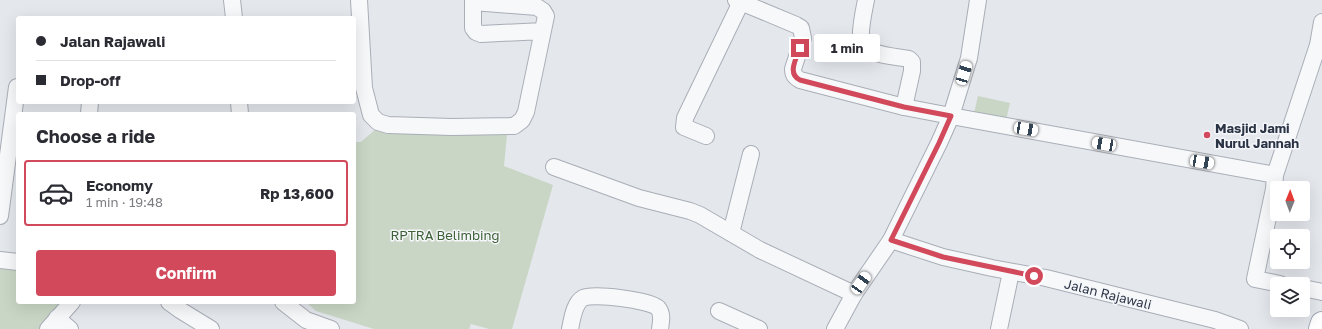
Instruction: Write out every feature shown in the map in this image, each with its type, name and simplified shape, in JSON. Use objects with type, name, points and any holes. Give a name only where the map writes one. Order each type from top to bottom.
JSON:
[{"type":"main road","points":[[1320,329],[1322,324]]},
{"type":"street","points":[[232,0],[234,16]]},
{"type":"street","points":[[360,0],[363,74],[367,103],[371,115],[378,122],[388,125],[452,127],[514,126],[522,120],[526,112],[543,31],[546,16],[543,11],[537,7],[473,1],[474,28],[476,32],[481,34],[543,31]]},
{"type":"street","points":[[866,0],[861,38],[863,45],[873,52],[909,59],[912,62],[912,71],[904,107]]},
{"type":"street","points":[[837,329],[854,294],[891,240],[951,116],[969,58],[978,0]]},
{"type":"street","points":[[706,136],[684,127],[685,118],[739,1],[800,28],[803,38],[793,69],[793,74],[795,78],[800,80],[904,107],[1275,175]]},
{"type":"street","points":[[1268,282],[1275,175],[1318,45],[1322,22]]},
{"type":"street","points":[[0,216],[16,95]]},
{"type":"street","points":[[731,233],[751,154]]},
{"type":"street","points":[[554,167],[639,198],[700,215],[760,250],[854,294]]},
{"type":"street","name":"Jalan Rajawali","points":[[891,240],[943,257],[1046,278],[1215,320],[1240,329]]},
{"type":"street","points":[[0,260],[16,262]]},
{"type":"street","points":[[999,329],[1011,272]]},
{"type":"street","points":[[1310,289],[1322,292]]},
{"type":"street","points":[[570,329],[578,302],[584,298],[595,296],[613,297],[651,304],[658,308],[662,315],[660,329]]},
{"type":"street","points":[[70,304],[52,324],[70,329]]},
{"type":"street","points":[[172,304],[212,329]]},
{"type":"street","points":[[285,304],[304,324],[331,329]]},
{"type":"street","points":[[719,311],[759,329]]},
{"type":"green space","points":[[978,96],[1010,103],[1006,120],[974,113]]},
{"type":"green space","name":"RPTRA Belimbing","points":[[377,128],[507,134],[504,166],[553,185],[512,329],[489,329],[471,324],[469,329],[374,329],[316,311],[308,304],[356,304],[356,142],[361,142]]},
{"type":"green space","points":[[0,262],[16,264],[16,304],[64,304],[40,329],[0,329]]},
{"type":"place","name":"Masjid Jami Nurul Jannah","points":[[1207,135]]},
{"type":"route","points":[[800,48],[793,69],[795,78],[904,107],[951,116],[891,240],[943,257],[1034,276]]}]
